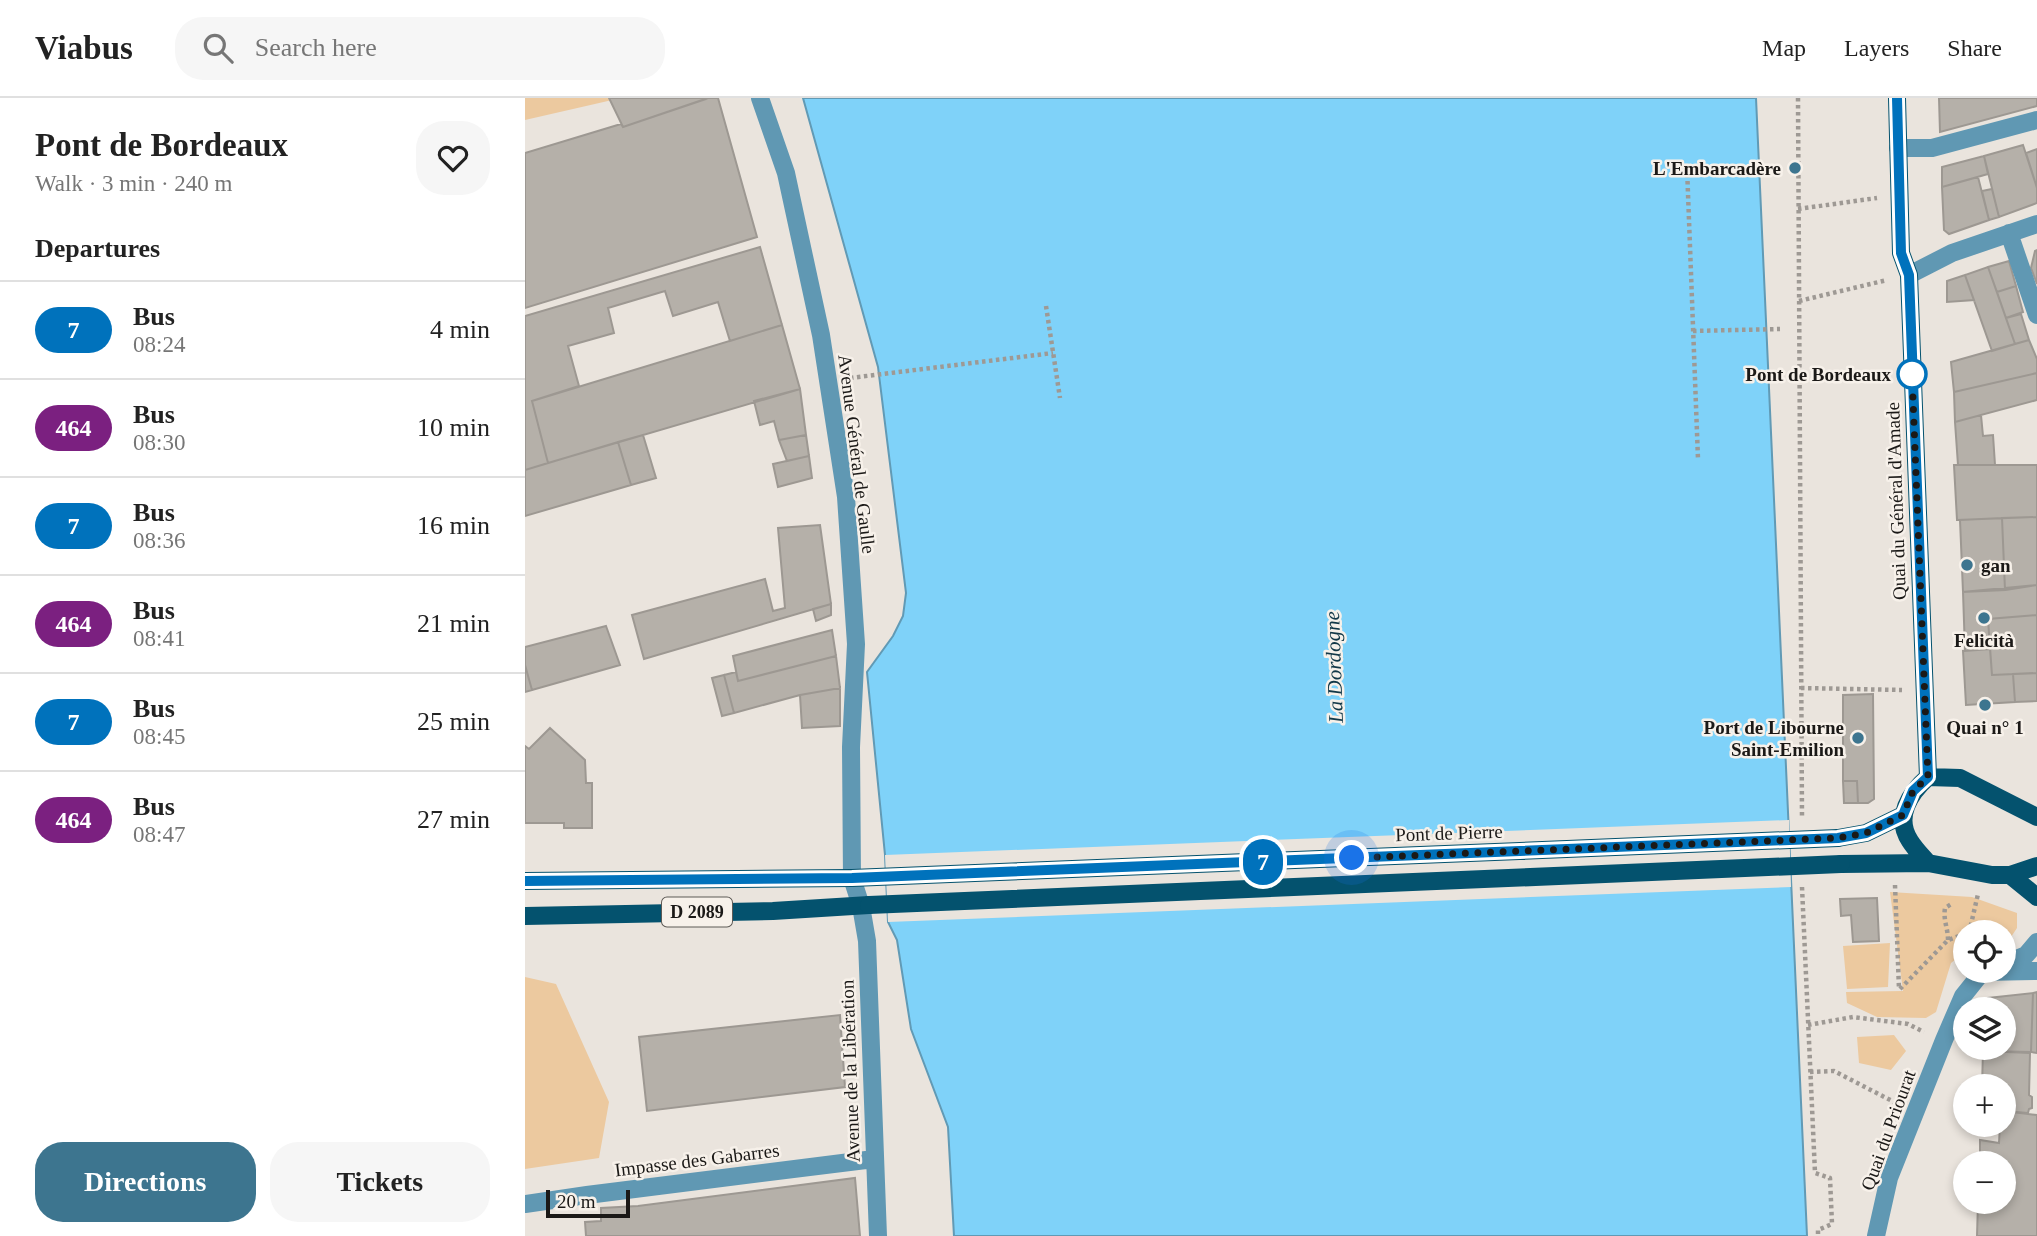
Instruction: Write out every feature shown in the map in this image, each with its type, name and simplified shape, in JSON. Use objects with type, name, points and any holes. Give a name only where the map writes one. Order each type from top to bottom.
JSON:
[{"type":"main road","name":"Quai du Général d'Amade","points":[[1897,98],[1901,253],[1909,275],[1928,777]]},
{"type":"main road","points":[[2037,817],[1960,778],[1928,777],[1913,791],[1903,815],[1908,839],[1928,863],[1992,875],[2010,875],[2037,866]]},
{"type":"main road","name":"Pont de Pierre","points":[[852,878],[1838,838],[1866,833],[1903,815]]},
{"type":"main road","name":"D 2089","points":[[525,916],[773,911],[1841,864],[1928,863]]},
{"type":"main road","points":[[2010,875],[2037,897]]},
{"type":"main road","name":"D 2089","points":[[525,881],[852,878]]},
{"type":"street","name":"Avenue Général de Gaulle","points":[[760,98],[789,187],[821,335],[846,497],[856,644],[852,747],[852,878],[865,905]]},
{"type":"street","points":[[1898,148],[1932,148],[2037,120]]},
{"type":"street","points":[[1909,275],[1952,253],[2037,224]]},
{"type":"street","points":[[2009,233],[2037,315]]},
{"type":"street","name":"Avenue de la Libération","points":[[865,905],[878,1236]]},
{"type":"street","points":[[2016,959],[2026,955],[2037,942]]},
{"type":"street","points":[[2016,971],[2037,971]]},
{"type":"street","name":"Quai du Priourat","points":[[1876,1236],[1889,1178],[1963,996],[1974,983]]},
{"type":"street","name":"Impasse des Gabarres","points":[[525,1204],[874,1159]]},
{"type":"path","points":[[1798,98],[1802,827]]},
{"type":"path","points":[[1688,167],[1698,459]]},
{"type":"path","points":[[1798,209],[1898,195]]},
{"type":"path","points":[[1799,301],[1909,275]]},
{"type":"path","points":[[1046,306],[1060,398]]},
{"type":"path","points":[[1693,331],[1780,329]]},
{"type":"path","points":[[849,378],[1053,353]]},
{"type":"path","points":[[1801,688],[1924,691]]},
{"type":"path","points":[[1894,864],[1899,989],[1953,938]]},
{"type":"path","points":[[1802,877],[1815,1173],[1830,1178],[1832,1224],[1818,1230],[1818,1236]]},
{"type":"path","points":[[1971,920],[1978,893],[1989,896]]},
{"type":"path","points":[[1948,940],[1943,919],[1945,908],[1953,903]]},
{"type":"path","points":[[1808,1025],[1853,1017],[1908,1024],[1944,1040]]},
{"type":"path","points":[[1811,1072],[1834,1071],[1916,1112]]},
{"type":"shaded area","points":[[525,98],[621,98],[525,120]]},
{"type":"shaded area","points":[[1890,892],[1972,897],[2017,913],[2016,930],[2016,920],[1953,920],[1953,961],[1936,1012],[1926,1018],[1877,1017],[1847,1003],[1846,992],[1903,991]]},
{"type":"shaded area","points":[[1890,943],[1888,987],[1847,989],[1843,946]]},
{"type":"shaded area","points":[[525,977],[556,984],[609,1102],[599,1158],[525,1169]]},
{"type":"shaded area","points":[[1894,1035],[1906,1051],[1891,1070],[1859,1063],[1857,1037]]},
{"type":"water","name":"La Dordogne","points":[[803,98],[1756,98],[1807,1236],[954,1236],[948,1127],[911,1029],[897,940],[888,922],[885,855],[867,672],[893,636],[903,616],[906,593],[878,367]]},
{"type":"pier","points":[[1789,820],[1791,887],[888,922],[885,855]]},
{"type":"building","points":[[609,98],[706,98],[706,99],[623,127]]},
{"type":"building","points":[[708,98],[718,98],[757,237],[525,308],[525,153],[621,124],[623,127]]},
{"type":"building","points":[[1939,98],[2037,98],[2037,106],[1940,132]]},
{"type":"building","points":[[2023,145],[2037,188],[2037,203],[1999,217],[1984,156]]},
{"type":"building","points":[[2037,149],[2037,188],[2026,153]]},
{"type":"building","points":[[1984,156],[1988,174],[1942,187],[1942,167]]},
{"type":"building","points":[[1978,177],[1989,220],[1949,234],[1944,230],[1942,187]]},
{"type":"building","points":[[1992,189],[1999,217],[1989,220],[1982,191]]},
{"type":"building","points":[[760,247],[782,325],[730,341],[718,302],[673,316],[665,291],[608,308],[614,333],[568,346],[579,386],[532,401],[548,463],[525,470],[525,316]]},
{"type":"building","points":[[2037,250],[2037,284],[2031,268]]},
{"type":"building","points":[[2009,261],[2016,286],[1997,292],[1988,267]]},
{"type":"building","points":[[1988,267],[2015,344],[1992,351],[1965,275]]},
{"type":"building","points":[[1965,275],[1974,300],[1947,302],[1947,281]]},
{"type":"building","points":[[2016,286],[2023,312],[2006,318],[1997,292]]},
{"type":"building","points":[[2021,314],[2029,340],[2015,344],[2006,318]]},
{"type":"building","points":[[782,325],[800,389],[548,463],[532,401]]},
{"type":"building","points":[[2029,340],[2037,359],[2037,373],[1954,392],[1951,362]]},
{"type":"building","points":[[2037,373],[2037,400],[1955,422],[1954,392]]},
{"type":"building","points":[[800,389],[806,435],[779,440],[774,421],[760,425],[754,401]]},
{"type":"building","points":[[1981,415],[1983,436],[1993,435],[1995,465],[1958,465],[1955,422]]},
{"type":"building","points":[[643,435],[656,478],[631,485],[618,442]]},
{"type":"building","points":[[806,435],[809,456],[787,461],[779,440]]},
{"type":"building","points":[[618,442],[631,485],[525,516],[525,470]]},
{"type":"building","points":[[809,456],[812,478],[778,487],[773,464]]},
{"type":"building","points":[[1954,465],[2037,465],[2037,517],[1957,520]]},
{"type":"building","points":[[2037,517],[2037,585],[2005,590],[2002,518]]},
{"type":"building","points":[[2002,518],[2005,590],[1963,592],[1960,520]]},
{"type":"building","points":[[820,525],[831,604],[644,659],[632,615],[765,579],[773,611],[785,608],[778,528]]},
{"type":"building","name":"Felicità","points":[[2037,585],[2037,615],[1988,619],[1990,649],[1965,651],[1963,592]]},
{"type":"building","points":[[831,604],[831,615],[816,621],[813,609]]},
{"type":"building","points":[[2037,615],[2037,673],[1992,675],[1988,619]]},
{"type":"building","points":[[606,626],[620,665],[532,690],[525,665],[525,647]]},
{"type":"building","points":[[832,630],[836,656],[738,681],[733,656]]},
{"type":"building","points":[[1990,649],[1992,675],[2013,674],[2015,702],[1966,705],[1963,651]]},
{"type":"building","points":[[836,656],[840,688],[800,695],[734,713],[724,675],[736,672],[738,681]]},
{"type":"building","points":[[525,665],[532,690],[525,692]]},
{"type":"building","points":[[2037,673],[2037,701],[2015,702],[2013,674]]},
{"type":"building","points":[[724,675],[734,713],[722,716],[712,678]]},
{"type":"building","points":[[840,688],[840,726],[802,728],[800,695]]},
{"type":"building","name":"Port de Libourne Saint-Emilion","points":[[1873,694],[1874,799],[1868,803],[1858,803],[1857,781],[1843,781],[1843,695]]},
{"type":"building","points":[[550,728],[585,760],[586,783],[592,783],[592,828],[564,828],[564,823],[525,823],[525,746],[529,749]]},
{"type":"building","points":[[1843,781],[1857,781],[1858,803],[1844,803]]},
{"type":"building","points":[[1877,898],[1879,941],[1853,942],[1851,915],[1841,916],[1840,899]]},
{"type":"building","points":[[2037,992],[2037,1053],[2031,1052],[2033,993]]},
{"type":"building","points":[[2033,993],[2031,1052],[2016,1052],[2016,997],[1997,997]]},
{"type":"building","points":[[840,1015],[845,1087],[647,1111],[639,1037]]},
{"type":"building","points":[[2016,1052],[2030,1053],[2029,1095],[2032,1097],[2032,1108],[2028,1113],[2016,1112],[2016,1074],[1982,1074],[1983,1060],[2016,1060]]},
{"type":"building","points":[[2016,1112],[2037,1115],[2037,1236],[1977,1236],[1978,1214],[2016,1214],[2016,1151],[1980,1151],[1980,1140],[1999,1143],[1999,1137],[2016,1137]]},
{"type":"building","points":[[855,1178],[860,1236],[586,1236],[585,1222],[601,1221],[601,1208],[638,1206]]},
{"type":"bus line","name":"7","points":[[525,881],[852,878],[1838,838],[1866,833],[1903,815],[1913,791],[1928,777],[1909,275],[1901,253],[1897,98]]},
{"type":"place","name":"L'Embarcadère","points":[[1795,168]]},
{"type":"place","name":"Pont de Bordeaux","points":[[1912,374]]},
{"type":"place","name":"gan","points":[[1967,565]]},
{"type":"place","name":"Felicità","points":[[1984,618]]},
{"type":"place","name":"Quai n° 1","points":[[1985,705]]},
{"type":"place","name":"Port de Libourne Saint-Emilion","points":[[1858,738]]},
{"type":"route","points":[[1352,858],[1838,838],[1866,833],[1903,815],[1913,791],[1928,777],[1912,374]]}]
